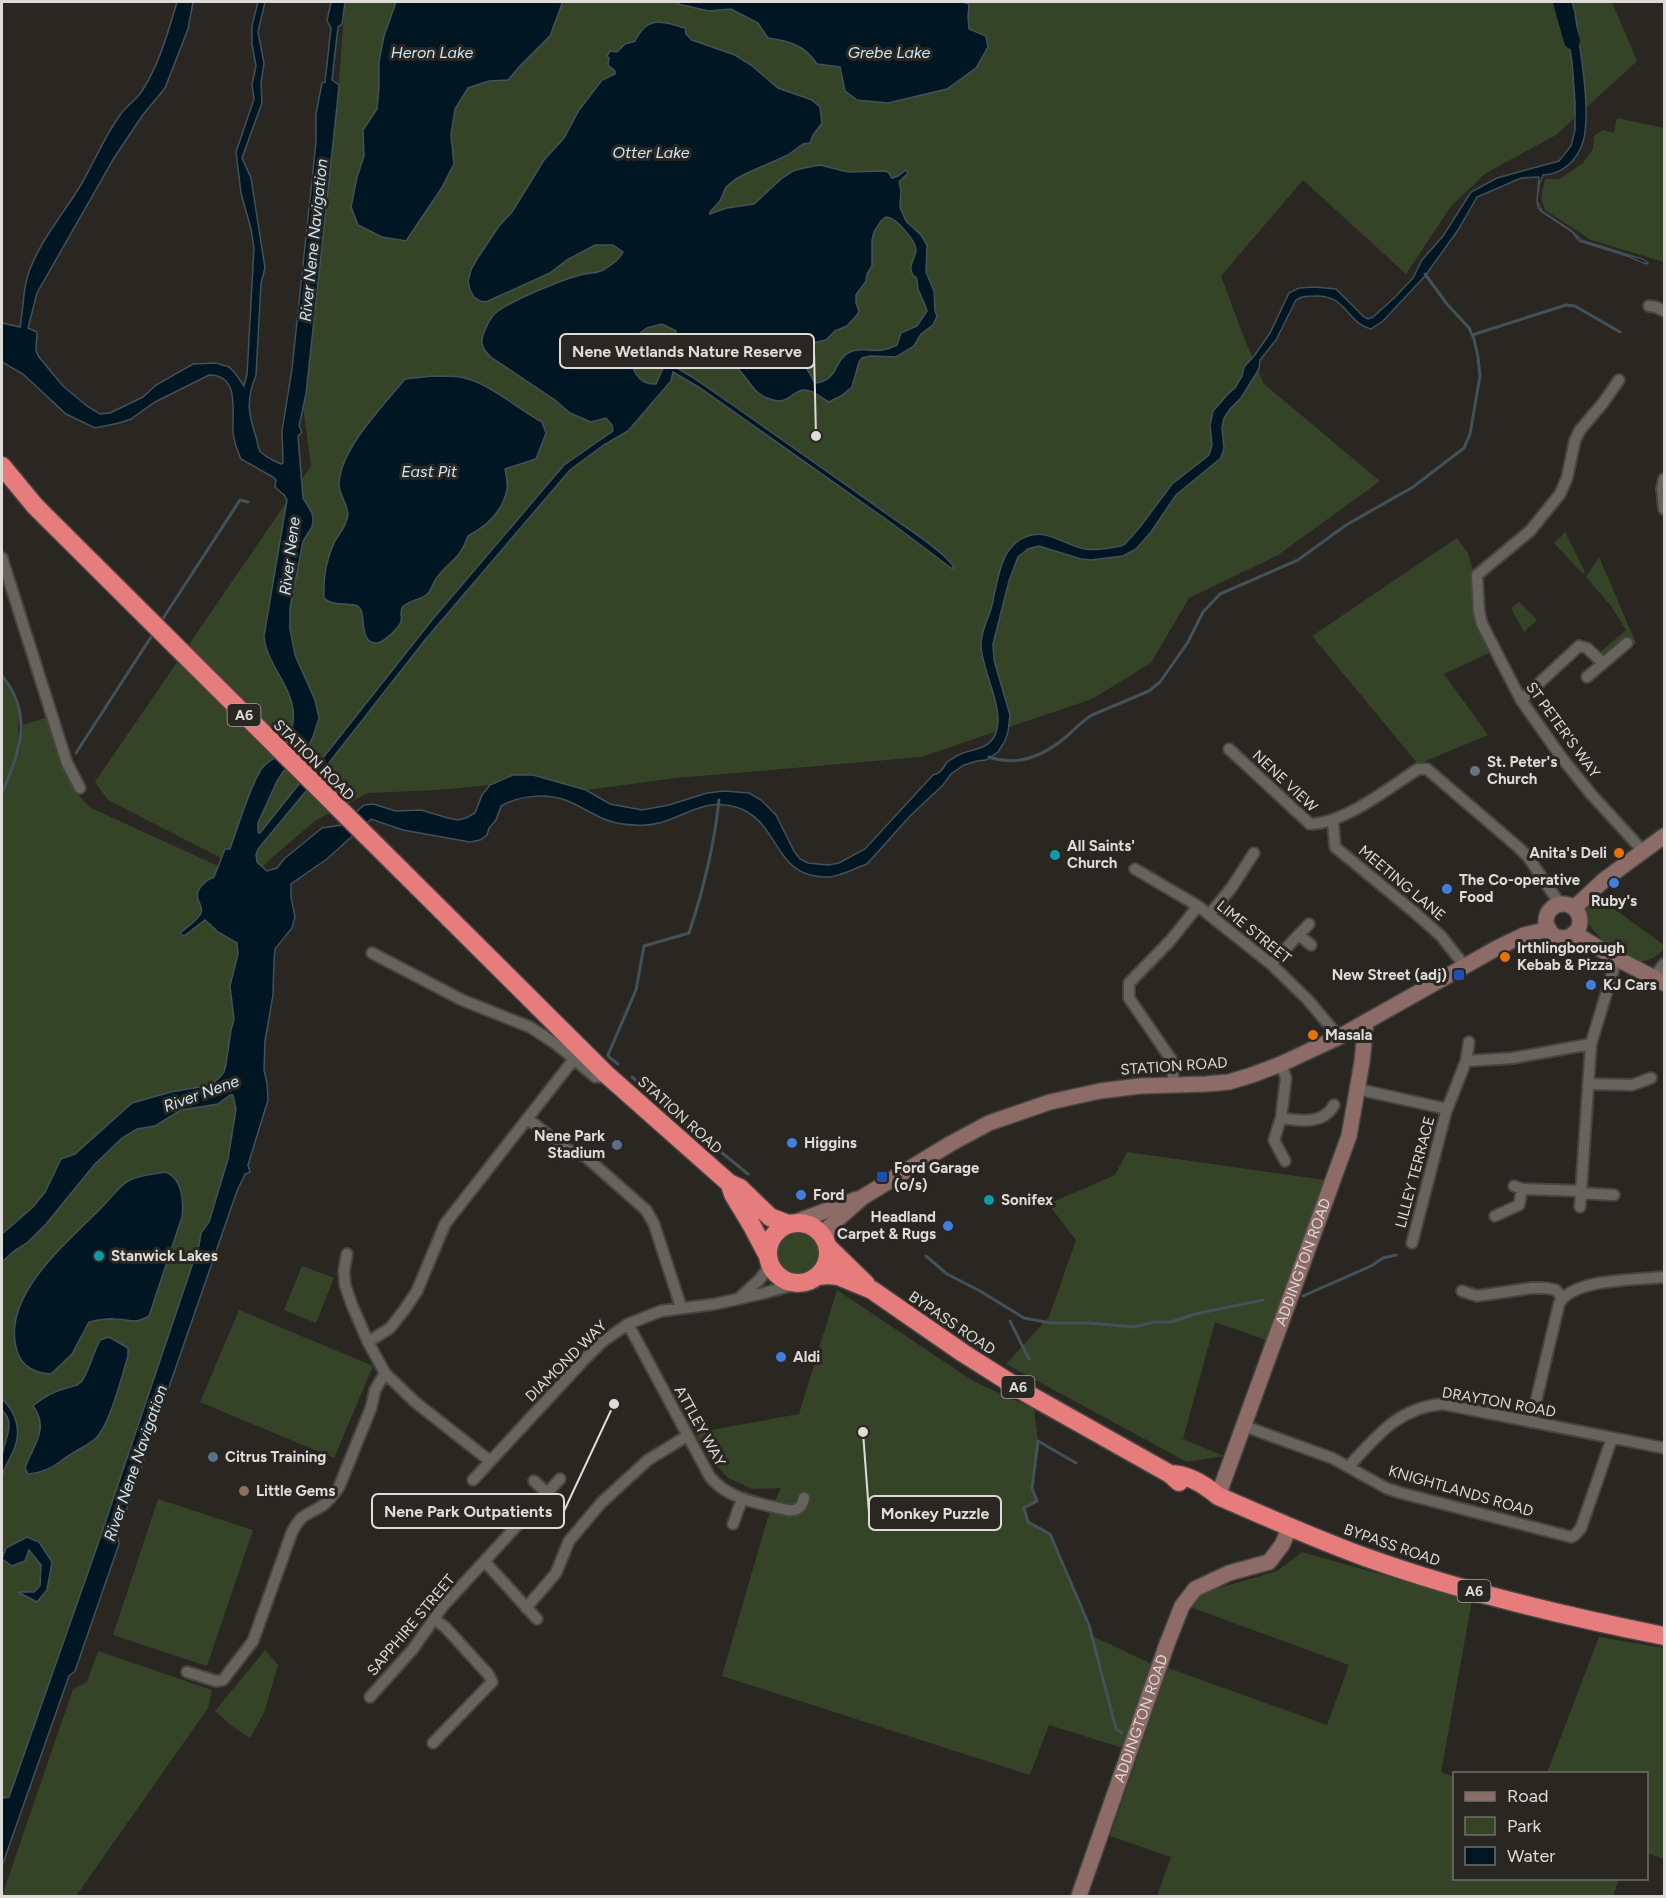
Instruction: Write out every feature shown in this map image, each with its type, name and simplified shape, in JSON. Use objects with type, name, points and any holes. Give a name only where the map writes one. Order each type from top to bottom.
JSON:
[{"type":"highway","name":"STATION ROAD","points":[[2,466],[35,506],[606,1074],[729,1183],[740,1188],[770,1217],[791,1224]]},
{"type":"highway","name":"STATION ROAD","points":[[729,1183],[769,1261]]},
{"type":"highway","points":[[803,1223],[812,1226],[820,1232],[826,1243],[827,1260],[823,1269],[809,1280],[785,1281],[776,1275],[769,1261],[768,1247],[774,1235],[791,1224],[803,1223]]},
{"type":"highway","name":"BYPASS ROAD","points":[[826,1243],[872,1290],[963,1353],[1026,1393],[1205,1495],[1218,1496],[1367,1558],[1445,1582],[1588,1621],[1665,1636]]},
{"type":"highway","name":"BYPASS ROAD","points":[[809,1280],[829,1275],[838,1276],[872,1290]]},
{"type":"main road","points":[[1567,906],[1579,916],[1580,922],[1574,933],[1559,937],[1549,929],[1546,918],[1555,906],[1567,906],[1665,836]]},
{"type":"main road","name":"STATION ROAD","points":[[826,1243],[829,1227],[863,1197],[989,1123],[1050,1102],[1100,1090],[1229,1082],[1252,1075],[1339,1037],[1497,948],[1524,936],[1549,929]]},
{"type":"main road","points":[[1574,933],[1659,980]]},
{"type":"main road","name":"ADDINGTON ROAD","points":[[1218,1496],[1349,1136],[1366,1022]]},
{"type":"main road","name":"STATION ROAD","points":[[791,1224],[863,1197]]},
{"type":"main road","name":"ADDINGTON ROAD","points":[[1078,1896],[1182,1606],[1195,1590],[1217,1577],[1269,1562],[1282,1545],[1290,1527]]},
{"type":"street","points":[[1649,306],[1665,311]]},
{"type":"street","name":"ST PETER'S WAY","points":[[1619,380],[1580,430],[1575,440],[1567,478],[1560,494],[1530,531],[1477,575],[1482,624],[1521,700],[1562,758],[1644,852]]},
{"type":"street","points":[[1665,479],[1662,489],[1665,509]]},
{"type":"street","points":[[2,558],[67,764],[80,788]]},
{"type":"street","points":[[1587,677],[1627,643]]},
{"type":"street","points":[[1521,700],[1579,646],[1587,648],[1603,663]]},
{"type":"street","name":"NENE VIEW","points":[[1229,749],[1310,825],[1333,820],[1418,769],[1427,769],[1518,847],[1567,906]]},
{"type":"street","name":"MEETING LANE","points":[[1333,820],[1335,847],[1441,936],[1464,965]]},
{"type":"street","points":[[1209,915],[1232,887],[1254,853]]},
{"type":"street","name":"LIME STREET","points":[[1135,869],[1198,906],[1271,964],[1308,1000],[1339,1037]]},
{"type":"street","points":[[1173,1086],[1173,1062],[1129,998],[1129,982],[1170,941],[1198,906]]},
{"type":"street","points":[[1271,964],[1309,924]]},
{"type":"street","points":[[1299,935],[1311,945]]},
{"type":"street","name":"STATION ROAD","points":[[372,953],[462,1000],[530,1027],[556,1044],[595,1077],[606,1074]]},
{"type":"street","points":[[1580,1207],[1590,1044],[1617,958]]},
{"type":"street","points":[[1659,980],[1665,964]]},
{"type":"street","name":"LILLEY TERRACE","points":[[1412,1243],[1420,1204],[1447,1109],[1466,1061],[1469,1042]]},
{"type":"street","points":[[1466,1061],[1513,1058],[1590,1044]]},
{"type":"street","points":[[368,1342],[390,1328],[405,1309],[417,1291],[445,1224],[574,1059]]},
{"type":"street","points":[[1281,1064],[1286,1078],[1281,1118],[1275,1140],[1285,1161]]},
{"type":"street","points":[[1588,1084],[1632,1084],[1642,1083],[1651,1078]]},
{"type":"street","points":[[1357,1089],[1447,1109]]},
{"type":"street","points":[[1281,1118],[1305,1122],[1317,1119],[1330,1111],[1334,1105]]},
{"type":"street","points":[[528,1119],[566,1149],[586,1157],[646,1210],[654,1224],[681,1307]]},
{"type":"street","points":[[1495,1216],[1519,1205],[1518,1187],[1614,1195]]},
{"type":"street","points":[[347,1254],[344,1270],[345,1285],[368,1342],[385,1373],[415,1402],[490,1461]]},
{"type":"street","points":[[739,1298],[759,1280],[769,1261]]},
{"type":"street","points":[[1531,1422],[1558,1304],[1562,1298],[1575,1289],[1593,1283],[1665,1277]]},
{"type":"street","name":"DIAMOND WAY","points":[[473,1480],[582,1362],[602,1342],[628,1324],[661,1311],[715,1304],[809,1280]]},
{"type":"street","points":[[1462,1292],[1477,1296],[1511,1290],[1546,1288],[1556,1290],[1562,1298]]},
{"type":"street","name":"ATTLEY WAY","points":[[628,1324],[687,1436],[718,1487],[742,1499],[793,1511],[799,1509],[804,1498]]},
{"type":"street","points":[[187,1672],[216,1681],[223,1680],[253,1641],[292,1532],[298,1520],[331,1498],[339,1487],[371,1408],[375,1390],[385,1373]]},
{"type":"street","name":"DRAYTON ROAD","points":[[1349,1466],[1394,1421],[1412,1410],[1442,1404],[1665,1448]]},
{"type":"street","name":"KNIGHTLANDS ROAD","points":[[1244,1426],[1332,1458],[1379,1484],[1401,1493],[1571,1537],[1581,1528],[1612,1438]]},
{"type":"street","points":[[526,1608],[556,1574],[569,1541],[595,1510],[630,1474],[687,1436]]},
{"type":"street","name":"SAPPHIRE STREET","points":[[370,1697],[413,1649],[443,1606],[560,1479]]},
{"type":"street","points":[[534,1480],[547,1493]]},
{"type":"street","points":[[733,1524],[742,1499]]},
{"type":"street","points":[[485,1562],[537,1619]]},
{"type":"street","points":[[433,1743],[492,1682],[488,1674],[445,1627],[434,1619]]},
{"type":"green space","points":[[345,2],[1612,2],[1637,61],[1556,135],[1486,173],[1451,206],[1406,274],[1303,180],[1221,276],[1264,384],[1380,481],[1278,555],[1189,598],[1151,663],[1092,699],[921,757],[676,778],[586,790],[533,775],[513,775],[490,785],[368,793],[316,820],[253,877],[223,859],[108,800],[95,782],[311,466],[303,406],[337,106]]},
{"type":"green space","points":[[1617,118],[1664,128],[1664,262],[1591,240],[1545,210],[1541,198],[1545,179],[1560,179],[1583,163],[1593,149],[1594,136],[1603,130],[1614,133]]},
{"type":"green space","points":[[1565,532],[1585,572],[1583,574],[1554,543]]},
{"type":"green space","points":[[1457,538],[1468,553],[1473,571],[1475,614],[1481,634],[1491,652],[1444,674],[1488,735],[1418,764],[1312,636]]},
{"type":"green space","points":[[1599,557],[1636,643],[1632,646],[1623,642],[1604,658],[1599,653],[1626,630],[1611,606],[1586,577]]},
{"type":"green space","points":[[1519,602],[1537,620],[1524,632],[1511,608]]},
{"type":"green space","name":"Stanwick Lakes","points":[[2,678],[12,694],[20,715],[19,758],[23,725],[48,717],[67,776],[75,792],[91,808],[218,866],[214,877],[197,896],[202,909],[201,914],[218,932],[237,943],[238,954],[233,972],[234,1020],[224,1072],[236,1109],[228,1159],[209,1222],[201,1233],[199,1245],[99,1541],[2,1820]]},
{"type":"green space","points":[[1595,895],[1664,945],[1664,949],[1650,959],[1640,961],[1626,956],[1607,943],[1594,932],[1587,918],[1589,903]]},
{"type":"green space","points":[[1127,1152],[1325,1180],[1269,1341],[1215,1322],[1183,1439],[1224,1456],[1187,1462],[1006,1364],[1049,1317],[1076,1240],[1048,1204],[1115,1175]]},
{"type":"green space","points":[[797,1230],[813,1237],[820,1253],[813,1269],[797,1276],[781,1269],[774,1253],[781,1237]]},
{"type":"green space","points":[[302,1266],[334,1278],[316,1323],[284,1310]]},
{"type":"green space","points":[[837,1290],[973,1381],[1034,1409],[1038,1441],[1032,1488],[1037,1501],[1024,1508],[1028,1522],[1050,1534],[1092,1636],[1152,1664],[1126,1749],[1049,1725],[1030,1775],[722,1676],[767,1520],[781,1488],[752,1489],[728,1478],[711,1460],[695,1433],[799,1414]]},
{"type":"green space","points":[[239,1310],[373,1366],[334,1458],[200,1402]]},
{"type":"green space","points":[[158,1499],[253,1530],[207,1666],[113,1635]]},
{"type":"green space","points":[[1302,1552],[1472,1600],[1441,1772],[1453,1777],[1453,1880],[1619,1880],[1613,1896],[1157,1896],[1171,1857],[1110,1836],[1168,1668],[1327,1725],[1349,1665],[1190,1607],[1205,1592],[1277,1571]]},
{"type":"green space","points":[[1599,1637],[1664,1648],[1664,1859],[1648,1853],[1648,1772],[1547,1772]]},
{"type":"green space","points":[[265,1650],[278,1665],[264,1713],[250,1738],[215,1711]]},
{"type":"green space","points":[[98,1651],[212,1690],[208,1708],[76,1896],[2,1896],[73,1689],[87,1682]]},
{"type":"water","points":[[177,2],[193,2],[188,29],[165,88],[142,116],[114,158],[37,293],[28,328],[37,332],[36,351],[63,386],[100,414],[110,413],[143,397],[156,385],[193,364],[216,363],[229,367],[244,386],[247,375],[254,248],[241,193],[236,152],[254,99],[252,85],[256,66],[252,26],[258,2],[265,2],[258,32],[264,63],[261,83],[262,103],[242,158],[251,178],[265,268],[261,283],[256,375],[249,406],[260,451],[273,460],[283,463],[282,431],[292,369],[316,142],[316,114],[322,83],[325,82],[331,28],[327,21],[331,2],[345,2],[342,24],[338,27],[332,80],[339,85],[337,106],[306,394],[299,426],[302,432],[298,436],[303,498],[312,513],[313,520],[312,527],[303,541],[290,608],[290,629],[295,655],[315,700],[319,718],[306,750],[277,781],[258,823],[260,833],[432,620],[564,465],[613,431],[612,425],[606,418],[591,422],[570,413],[555,400],[492,358],[484,349],[482,342],[489,322],[498,311],[549,286],[603,270],[617,260],[623,252],[613,245],[595,245],[567,260],[550,273],[486,302],[474,297],[468,281],[477,259],[499,226],[512,212],[544,160],[564,138],[579,110],[602,80],[615,74],[615,71],[608,65],[607,56],[610,51],[617,52],[625,44],[635,41],[648,25],[658,22],[673,24],[685,28],[686,34],[692,40],[735,55],[751,65],[778,88],[812,100],[820,107],[822,123],[810,143],[803,144],[788,155],[736,179],[726,187],[720,201],[710,214],[727,208],[754,204],[781,179],[793,171],[804,168],[820,165],[848,172],[884,171],[888,172],[892,178],[906,170],[908,173],[899,182],[900,207],[906,221],[921,235],[927,245],[926,272],[934,291],[937,316],[933,325],[921,334],[914,346],[896,357],[862,358],[852,387],[829,402],[808,390],[801,390],[780,401],[762,396],[738,369],[713,357],[690,335],[685,336],[675,367],[924,540],[943,555],[954,568],[700,388],[673,372],[671,381],[628,431],[570,470],[425,640],[258,849],[257,862],[267,871],[277,868],[284,859],[322,828],[342,825],[364,805],[373,804],[396,811],[421,810],[458,820],[475,813],[482,795],[490,785],[513,775],[533,775],[586,790],[610,804],[642,810],[669,805],[707,793],[724,791],[749,793],[761,800],[776,815],[794,851],[800,859],[808,863],[828,865],[839,863],[865,849],[933,775],[942,770],[947,762],[984,746],[994,737],[998,716],[982,655],[981,640],[1001,567],[1005,557],[1018,541],[1035,534],[1050,536],[1089,550],[1125,544],[1172,484],[1209,455],[1212,445],[1210,425],[1213,411],[1235,388],[1244,367],[1270,333],[1289,293],[1299,288],[1336,289],[1364,317],[1368,319],[1373,317],[1413,278],[1422,260],[1443,236],[1471,192],[1497,178],[1559,161],[1571,146],[1575,130],[1572,62],[1562,2],[1572,2],[1575,12],[1584,78],[1585,129],[1583,142],[1573,161],[1556,172],[1543,175],[1537,201],[1539,177],[1521,178],[1477,197],[1458,230],[1425,276],[1383,321],[1371,329],[1356,321],[1333,299],[1311,296],[1296,300],[1276,340],[1260,360],[1259,369],[1241,398],[1224,418],[1222,428],[1224,448],[1221,458],[1176,495],[1151,532],[1136,549],[1123,556],[1091,560],[1039,546],[1028,549],[1018,557],[1009,581],[993,644],[994,660],[1010,715],[1005,741],[998,752],[986,760],[964,765],[951,774],[867,864],[844,874],[829,877],[810,875],[796,869],[786,859],[762,824],[751,814],[722,804],[697,808],[650,825],[632,825],[608,820],[560,798],[534,796],[517,799],[501,806],[487,835],[480,840],[470,842],[403,830],[371,819],[327,859],[291,884],[295,917],[292,928],[275,949],[273,995],[265,1041],[264,1070],[268,1100],[248,1165],[250,1172],[245,1174],[237,1191],[118,1534],[119,1544],[75,1671],[69,1676],[2,1866],[2,1798],[9,1797],[99,1541],[199,1245],[201,1233],[209,1222],[228,1159],[236,1109],[233,1095],[218,1104],[181,1110],[155,1126],[137,1129],[122,1138],[95,1164],[46,1224],[27,1243],[2,1262],[2,1234],[33,1207],[45,1192],[61,1159],[75,1154],[132,1103],[171,1092],[211,1085],[224,1072],[234,1020],[230,986],[238,954],[237,943],[218,932],[205,920],[184,936],[180,933],[201,913],[198,892],[214,877],[225,849],[230,849],[259,772],[283,750],[293,722],[291,699],[269,655],[264,636],[287,500],[275,487],[276,480],[273,477],[241,459],[233,436],[232,395],[226,381],[209,375],[155,402],[131,419],[95,428],[66,414],[23,374],[2,362],[2,323],[20,327],[26,284],[35,258],[82,183],[122,112],[147,83],[160,54]],"holes":[[[886,217],[900,225],[915,246],[916,253],[911,270],[917,280],[918,289],[927,311],[917,326],[901,333],[897,345],[883,350],[850,352],[845,355],[828,379],[815,383],[803,362],[803,352],[813,343],[826,340],[835,331],[847,326],[857,315],[859,311],[856,295],[866,281],[872,266],[874,232]],[[662,324],[676,331],[674,344],[656,384],[651,384],[640,379],[632,364],[637,354],[639,334],[647,328]]]},
{"type":"water","name":"Heron Lake","points":[[396,2],[561,2],[562,4],[550,36],[508,80],[489,81],[468,88],[455,109],[451,135],[454,164],[441,189],[406,241],[382,237],[358,225],[351,207],[364,156],[363,130],[377,109],[379,61],[384,36]]},
{"type":"water","name":"Grebe Lake","points":[[676,2],[963,2],[969,4],[969,29],[986,36],[988,47],[976,68],[947,89],[888,103],[857,100],[845,91],[840,67],[817,64],[802,48],[768,38],[758,23],[731,9],[709,11]]},
{"type":"water","points":[[1537,201],[1542,211],[1572,231],[1581,240],[1642,259],[1648,263],[1579,241],[1572,232],[1542,212],[1538,208]]},
{"type":"water","name":"East Pit","points":[[432,376],[460,377],[481,384],[542,422],[546,433],[536,459],[505,469],[507,489],[498,511],[482,528],[468,536],[459,554],[436,578],[428,593],[404,606],[401,610],[401,622],[394,631],[380,642],[372,642],[368,640],[364,630],[361,610],[358,607],[333,603],[324,598],[329,556],[345,525],[348,514],[339,483],[347,456],[355,442],[405,379]]},
{"type":"water","points":[[166,1172],[179,1185],[183,1204],[182,1217],[149,1316],[135,1321],[102,1319],[89,1322],[72,1354],[51,1374],[30,1368],[19,1357],[14,1330],[18,1310],[40,1272],[122,1185],[139,1177]]},
{"type":"water","points":[[109,1337],[128,1348],[128,1356],[115,1399],[101,1431],[92,1441],[54,1466],[42,1472],[28,1474],[25,1468],[40,1430],[38,1414],[33,1406],[53,1393],[80,1383],[100,1340]]},
{"type":"water","points":[[2,1399],[11,1410],[17,1423],[17,1437],[16,1445],[2,1478],[3,1452],[9,1427],[2,1410]]},
{"type":"water","points":[[27,1537],[39,1542],[52,1562],[47,1590],[37,1602],[18,1592],[34,1592],[40,1586],[41,1565],[29,1550],[25,1561],[12,1566],[2,1559],[6,1548]]},
{"type":"waterway","points":[[1561,2],[1572,41]]},
{"type":"waterway","points":[[989,757],[1010,761],[1040,754],[1058,743],[1092,715],[1149,691],[1160,682],[1188,642],[1203,612],[1220,594],[1298,560],[1346,525],[1413,487],[1464,448],[1470,434],[1480,376],[1474,339],[1469,328],[1447,304],[1425,274]]},
{"type":"waterway","points":[[1472,335],[1566,305],[1575,306],[1620,332]]},
{"type":"waterway","points":[[160,623],[240,500],[248,502]]},
{"type":"waterway","points":[[76,753],[153,634]]},
{"type":"waterway","points":[[2,676],[12,691],[21,719],[18,748],[2,793]]},
{"type":"waterway","points":[[618,1064],[608,1055],[636,990],[644,946],[689,933],[708,867],[719,800]]},
{"type":"waterway","points":[[632,1077],[748,1174]]},
{"type":"waterway","points":[[1303,1296],[1371,1266],[1383,1258],[1396,1255]]},
{"type":"waterway","points":[[926,1256],[947,1274],[1024,1318],[1051,1323],[1089,1323],[1134,1327],[1154,1322],[1171,1322],[1195,1314],[1263,1300]]},
{"type":"waterway","points":[[1010,1321],[1029,1359]]},
{"type":"waterway","points":[[1076,1463],[1038,1441],[1032,1488],[1037,1501],[1024,1508],[1028,1522],[1050,1534],[1089,1625],[1116,1729],[1122,1733]]},
{"type":"place","name":"Nene Wetlands Nature Reserve","points":[[816,436]]},
{"type":"place","name":"St. Peter's Church","points":[[1475,771]]},
{"type":"place","name":"Anita's Deli","points":[[1619,853]]},
{"type":"place","name":"All Saints' Church","points":[[1055,855]]},
{"type":"place","name":"Ruby's","points":[[1614,883]]},
{"type":"place","name":"The Co-operative Food","points":[[1447,889]]},
{"type":"place","name":"Irthlingborough Kebab & Pizza","points":[[1505,957]]},
{"type":"place","name":"New Street (adj)","points":[[1459,975]]},
{"type":"place","name":"KJ Cars","points":[[1591,985]]},
{"type":"place","name":"Masala","points":[[1313,1035]]},
{"type":"place","name":"Higgins","points":[[792,1143]]},
{"type":"place","name":"Nene Park Stadium","points":[[617,1145]]},
{"type":"place","name":"Ford Garage (o/s)","points":[[882,1177]]},
{"type":"place","name":"Ford","points":[[801,1195]]},
{"type":"place","name":"Sonifex","points":[[989,1200]]},
{"type":"place","name":"Headland Carpet & Rugs","points":[[948,1226]]},
{"type":"place","name":"Stanwick Lakes","points":[[99,1256]]},
{"type":"place","name":"Aldi","points":[[781,1357]]},
{"type":"place","name":"Nene Park Outpatients","points":[[614,1404]]},
{"type":"place","name":"Monkey Puzzle","points":[[863,1432]]},
{"type":"place","name":"Citrus Training","points":[[213,1457]]},
{"type":"place","name":"Little Gems","points":[[244,1491]]},
{"type":"water label","name":"Otter Lake","points":[[651,152]]},
{"type":"water label","name":"River Nene Navigation","points":[[313,240]]},
{"type":"water label","name":"River Nene","points":[[289,556]]},
{"type":"water label","name":"River Nene","points":[[201,1093]]},
{"type":"water label","name":"River Nene Navigation","points":[[135,1463]]}]
